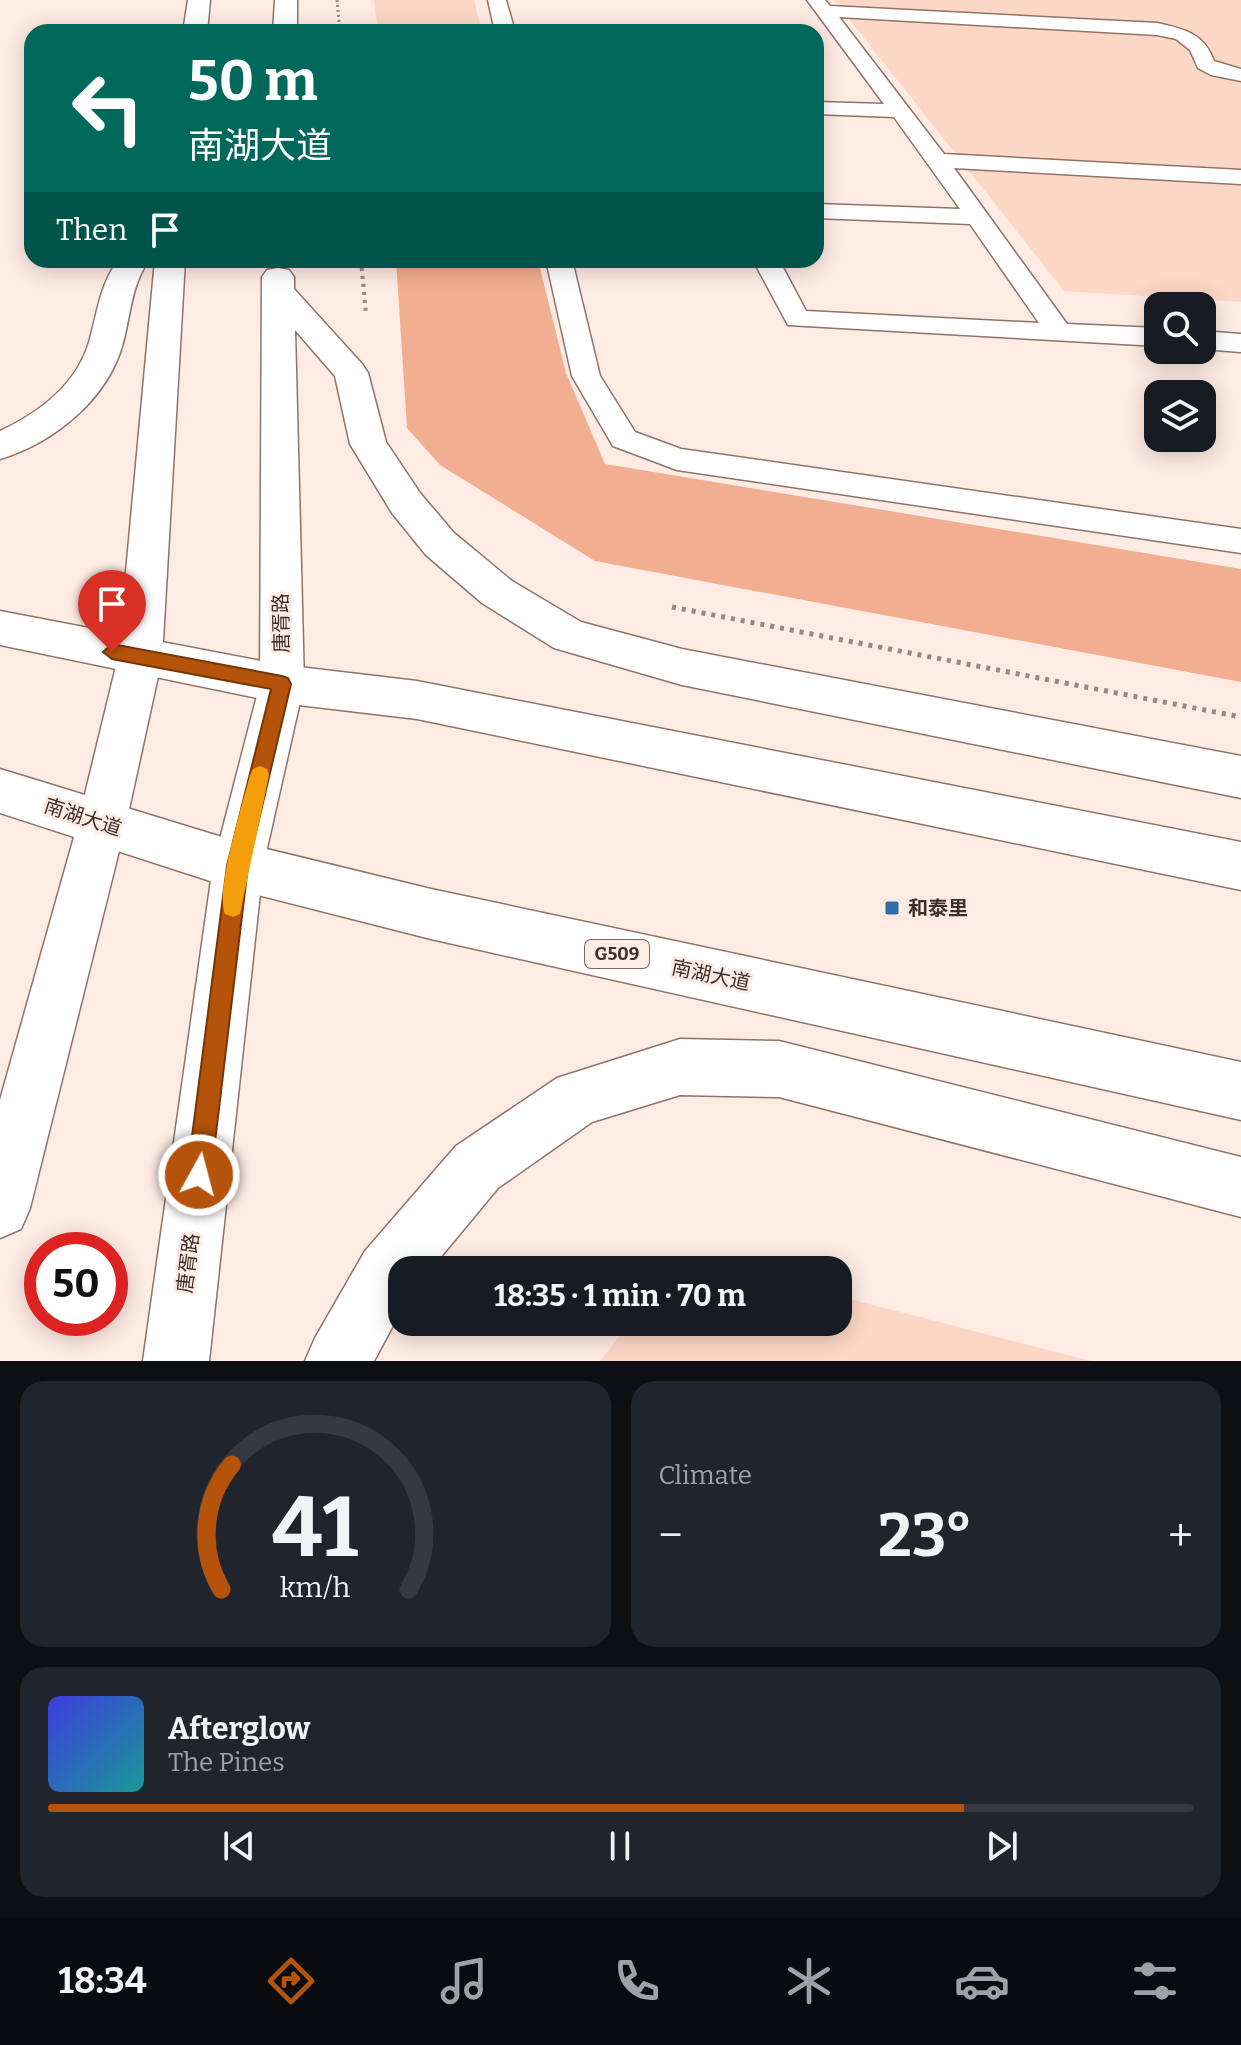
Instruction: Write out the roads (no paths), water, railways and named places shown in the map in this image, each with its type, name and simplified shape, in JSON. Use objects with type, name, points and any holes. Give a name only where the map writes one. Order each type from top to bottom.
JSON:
[{"type":"main road","points":[[196,24],[199,0]]},
{"type":"main road","points":[[285,24],[286,0]]},
{"type":"main road","points":[[0,446],[54,417],[81,389],[104,349],[119,278],[127,268]]},
{"type":"main road","points":[[0,1208],[102,823],[140,658],[169,268]]},
{"type":"main road","points":[[279,275],[351,373],[368,444],[406,503],[440,544],[497,592],[569,636],[682,667],[1241,777]]},
{"type":"main road","name":"唐胥路","points":[[176,1361],[238,866],[282,684],[279,275]]},
{"type":"main road","points":[[0,628],[282,684],[417,700],[1241,866]]},
{"type":"main road","name":"南湖大道","points":[[0,791],[238,866],[431,914],[1241,1091]]},
{"type":"main road","points":[[338,1361],[387,1273],[477,1167],[577,1098],[680,1067],[779,1069],[1241,1187]]},
{"type":"lane","points":[[497,0],[503,24]]},
{"type":"lane","points":[[820,6],[937,160],[1058,330]]},
{"type":"lane","points":[[820,6],[1157,29],[1182,34],[1199,47],[1205,64],[1218,71],[1241,75]]},
{"type":"lane","points":[[828,47],[851,48]]},
{"type":"lane","points":[[824,108],[899,111]]},
{"type":"lane","points":[[937,160],[1241,177]]},
{"type":"lane","points":[[824,211],[978,217]]},
{"type":"lane","points":[[561,268],[586,376],[624,439],[677,459],[1241,541]]},
{"type":"lane","points":[[770,268],[797,319],[1144,336]]},
{"type":"lane","points":[[1216,341],[1241,343]]},
{"type":"place","name":"和泰里","points":[[892,908]]}]
